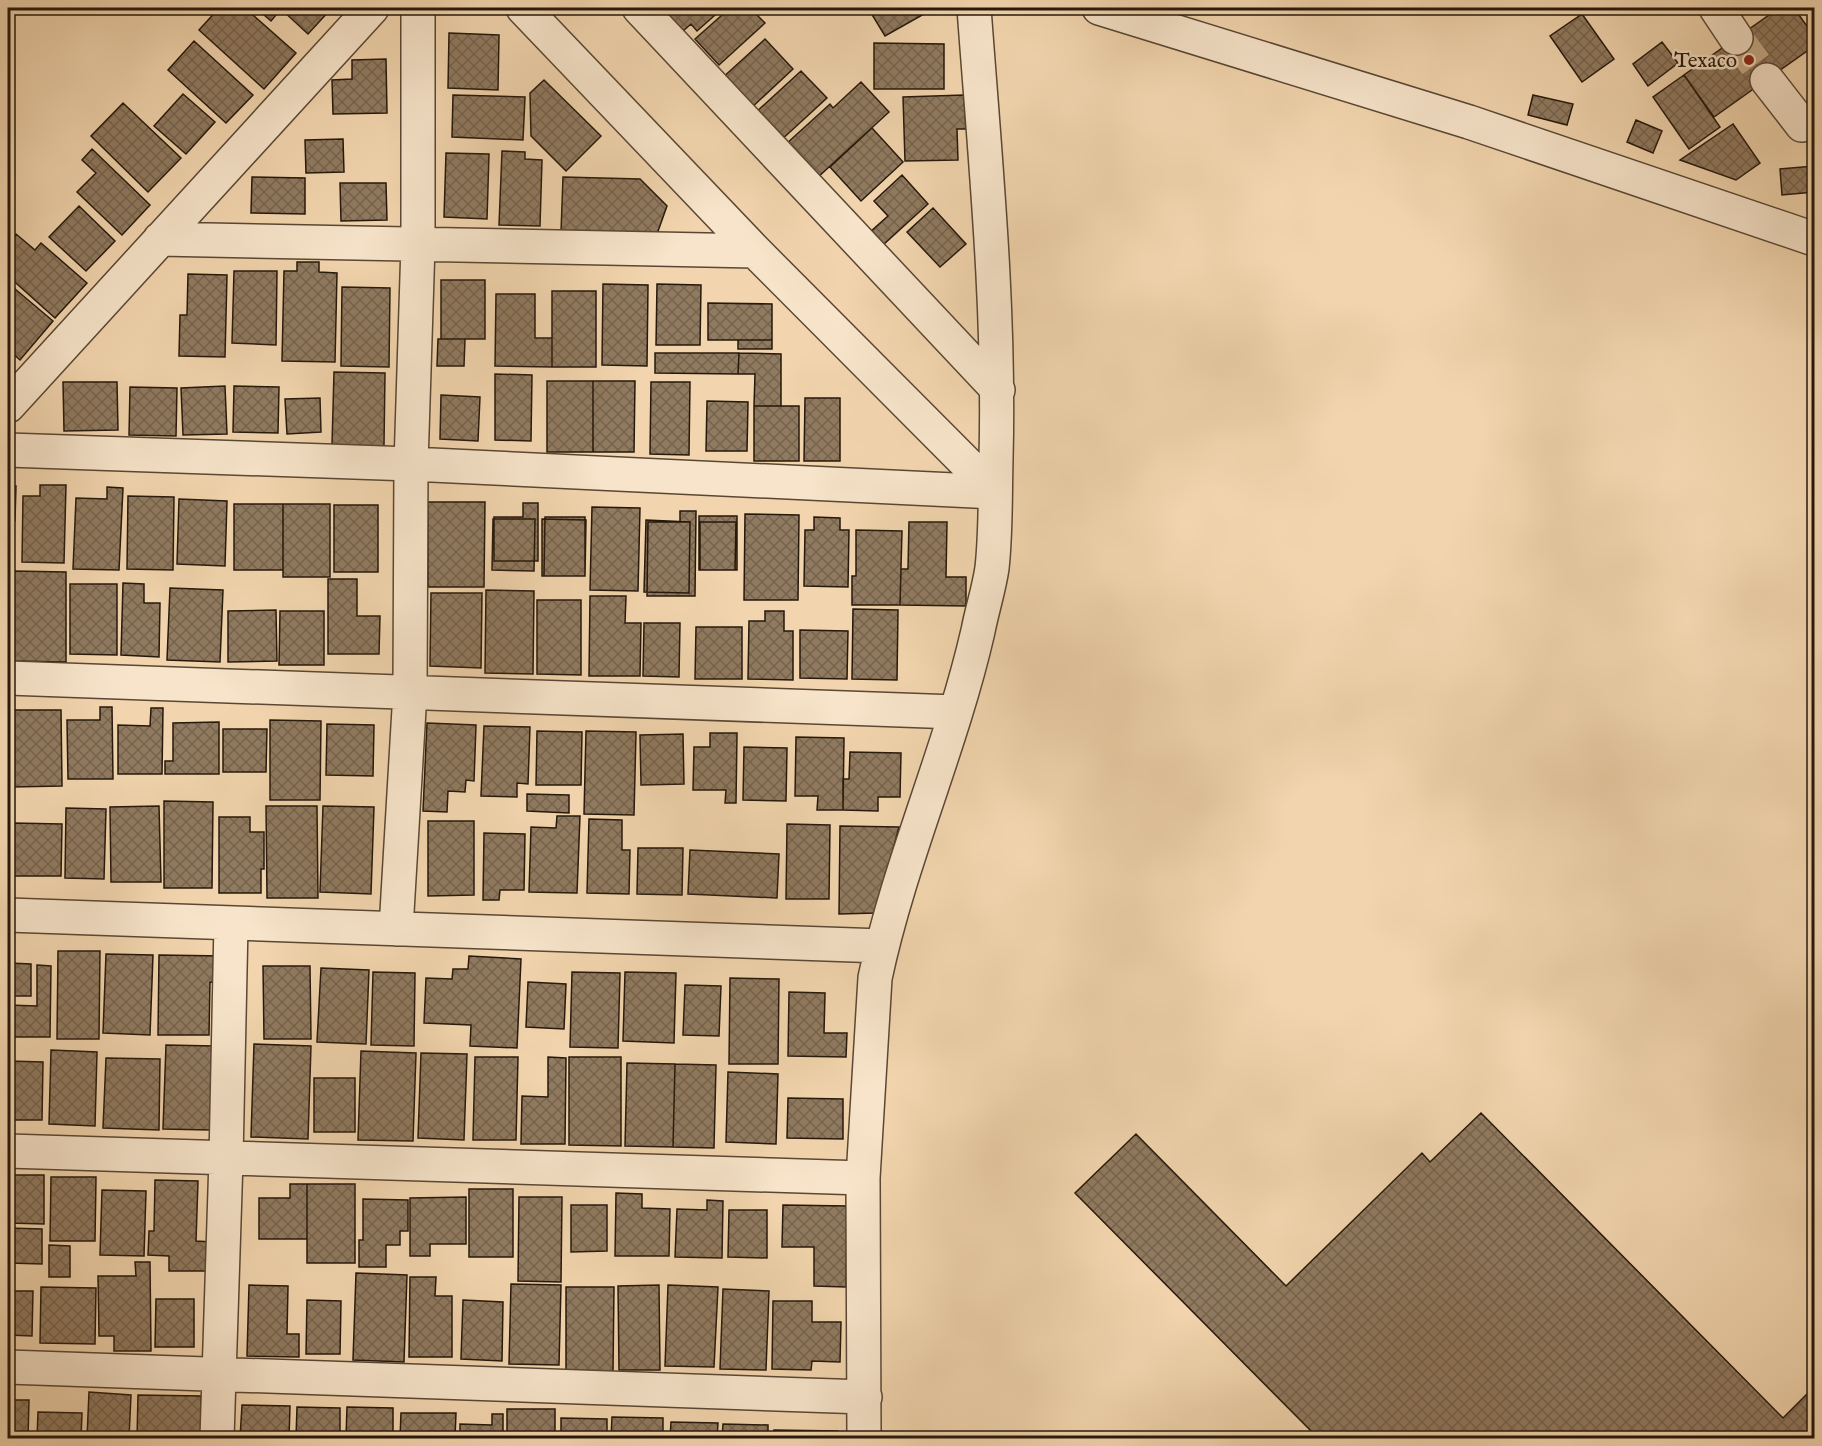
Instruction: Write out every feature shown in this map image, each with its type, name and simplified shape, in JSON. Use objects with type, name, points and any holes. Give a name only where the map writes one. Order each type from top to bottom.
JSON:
[{"type":"street","points":[[8,406],[372,8]]},
{"type":"street","points":[[396,929],[410,692],[411,464],[418,245],[418,8]]},
{"type":"street","points":[[523,8],[755,251],[995,492]]},
{"type":"street","points":[[639,8],[998,390]]},
{"type":"street","points":[[864,1438],[863,1178],[875,978],[902,878],[956,712],[992,569],[998,390],[995,298],[974,8]]},
{"type":"street","points":[[1100,8],[1469,122],[1815,239]]},
{"type":"street","points":[[1716,8],[1736,38]]},
{"type":"street","points":[[1767,80],[1802,125],[1815,123]]},
{"type":"street","points":[[160,239],[755,251]]},
{"type":"street","points":[[8,450],[411,464],[995,492]]},
{"type":"street","points":[[8,678],[956,712]]},
{"type":"street","points":[[8,915],[882,946]]},
{"type":"street","points":[[217,1438],[231,924]]},
{"type":"street","points":[[8,1151],[863,1178]]},
{"type":"street","points":[[8,1367],[865,1397]]},
{"type":"building","points":[[219,8],[245,8],[296,53],[264,89],[199,30]]},
{"type":"building","points":[[256,8],[328,8],[330,10],[308,34],[281,9],[271,21]]},
{"type":"building","points":[[661,8],[723,8],[697,31],[691,24],[683,31]]},
{"type":"building","points":[[730,8],[750,8],[765,23],[719,65],[695,39]]},
{"type":"building","points":[[868,8],[929,8],[931,10],[885,36]]},
{"type":"building","name":"Texaco","points":[[1779,8],[1794,8],[1814,36],[1814,46],[1714,117],[1684,75]]},
{"type":"building","points":[[1582,14],[1614,59],[1582,82],[1550,36]]},
{"type":"building","points":[[449,33],[499,35],[498,90],[448,88]]},
{"type":"building","points":[[765,39],[793,69],[749,110],[720,80]]},
{"type":"building","points":[[194,41],[253,95],[226,123],[168,70]]},
{"type":"building","points":[[1662,42],[1678,63],[1648,86],[1633,64]]},
{"type":"building","points":[[874,43],[944,44],[944,89],[874,89]]},
{"type":"building","points":[[386,59],[387,113],[333,114],[332,80],[352,79],[352,60]]},
{"type":"building","points":[[801,71],[827,98],[779,142],[754,114]]},
{"type":"building","points":[[1684,75],[1720,127],[1689,149],[1653,97]]},
{"type":"building","points":[[544,80],[601,136],[566,171],[531,136],[530,93]]},
{"type":"building","points":[[861,82],[889,112],[816,179],[785,145],[830,104],[833,108]]},
{"type":"building","points":[[183,94],[215,122],[186,154],[154,126]]},
{"type":"building","points":[[453,95],[525,97],[523,140],[452,137]]},
{"type":"building","points":[[964,95],[966,129],[957,129],[958,160],[905,161],[903,97]]},
{"type":"building","points":[[1533,95],[1573,104],[1567,125],[1528,115]]},
{"type":"building","points":[[123,103],[181,158],[148,192],[91,136]]},
{"type":"building","points":[[1636,120],[1662,131],[1653,153],[1627,142]]},
{"type":"building","points":[[1733,124],[1760,163],[1736,180],[1680,160]]},
{"type":"building","points":[[872,128],[903,162],[861,201],[830,167]]},
{"type":"building","points":[[343,139],[344,172],[306,173],[305,140]]},
{"type":"building","points":[[92,149],[150,205],[122,235],[77,192],[96,173],[82,160]]},
{"type":"building","points":[[502,151],[525,152],[525,159],[542,160],[540,226],[499,225]]},
{"type":"building","points":[[446,153],[489,154],[487,219],[444,217]]},
{"type":"building","points":[[1814,166],[1814,192],[1782,195],[1780,169]]},
{"type":"building","points":[[902,175],[928,204],[883,245],[870,232],[888,216],[874,201]]},
{"type":"building","points":[[252,177],[305,178],[305,214],[251,213]]},
{"type":"building","points":[[563,177],[640,179],[667,206],[657,234],[561,232]]},
{"type":"building","points":[[340,183],[386,183],[387,220],[341,221]]},
{"type":"building","points":[[79,206],[115,241],[86,271],[49,237]]},
{"type":"building","points":[[933,208],[966,244],[940,267],[907,232]]},
{"type":"building","points":[[16,234],[35,250],[41,243],[87,283],[55,318],[8,276],[8,244]]},
{"type":"building","points":[[297,262],[319,262],[319,272],[337,273],[335,362],[282,361],[284,271],[297,271]]},
{"type":"building","points":[[234,271],[277,271],[276,345],[232,343]]},
{"type":"building","points":[[188,274],[227,275],[225,357],[179,356],[180,315],[187,315]]},
{"type":"building","points":[[441,280],[485,280],[485,339],[441,339]]},
{"type":"building","points":[[8,283],[53,321],[20,360],[8,349]]},
{"type":"building","points":[[603,284],[648,285],[647,366],[602,365]]},
{"type":"building","points":[[657,284],[701,285],[700,345],[656,345]]},
{"type":"building","points":[[342,287],[390,288],[389,367],[341,366]]},
{"type":"building","points":[[552,291],[596,291],[596,367],[552,367]]},
{"type":"building","points":[[496,294],[535,294],[535,338],[552,338],[552,367],[495,366]]},
{"type":"building","points":[[708,303],[772,304],[772,340],[708,340]]},
{"type":"building","points":[[438,339],[465,339],[464,366],[437,366]]},
{"type":"building","points":[[738,340],[772,340],[772,349],[738,349]]},
{"type":"building","points":[[655,353],[739,353],[738,374],[655,373]]},
{"type":"building","points":[[739,353],[781,354],[781,406],[754,406],[755,374],[738,374]]},
{"type":"building","points":[[334,372],[385,373],[384,446],[332,445]]},
{"type":"building","points":[[495,374],[532,375],[531,441],[495,440]]},
{"type":"building","points":[[547,381],[593,381],[593,452],[547,452]]},
{"type":"building","points":[[593,381],[635,381],[634,452],[593,452]]},
{"type":"building","points":[[63,382],[117,382],[118,430],[64,431]]},
{"type":"building","points":[[651,382],[690,382],[689,455],[650,454]]},
{"type":"building","points":[[225,386],[227,434],[183,435],[181,388]]},
{"type":"building","points":[[234,386],[279,387],[278,433],[233,432]]},
{"type":"building","points":[[130,387],[177,388],[176,436],[129,435]]},
{"type":"building","points":[[441,395],[480,397],[478,441],[440,439]]},
{"type":"building","points":[[320,398],[321,432],[287,434],[285,399]]},
{"type":"building","points":[[805,398],[840,398],[840,461],[804,461]]},
{"type":"building","points":[[707,401],[748,402],[747,451],[706,451]]},
{"type":"building","points":[[754,406],[799,406],[799,461],[754,461]]},
{"type":"building","points":[[40,485],[66,485],[64,563],[22,562],[23,496],[40,496]]},
{"type":"building","points":[[8,486],[16,486],[15,521],[8,521]]},
{"type":"building","points":[[107,487],[123,488],[119,570],[73,569],[76,498],[107,499]]},
{"type":"building","points":[[128,496],[174,497],[173,570],[127,569]]},
{"type":"building","points":[[179,499],[227,501],[225,566],[177,564]]},
{"type":"building","points":[[428,502],[485,502],[484,587],[428,587]]},
{"type":"building","points":[[523,503],[538,503],[538,561],[494,561],[494,517],[523,517]]},
{"type":"building","points":[[234,504],[283,504],[283,570],[234,570]]},
{"type":"building","points":[[283,504],[330,504],[330,577],[283,577]]},
{"type":"building","points":[[334,505],[378,505],[378,572],[334,572]]},
{"type":"building","points":[[592,507],[640,508],[638,591],[590,590]]},
{"type":"building","points":[[680,511],[696,511],[695,596],[647,596],[648,522],[680,522]]},
{"type":"building","points":[[745,514],[799,515],[798,600],[744,600]]},
{"type":"building","points":[[699,516],[737,516],[737,570],[699,570]]},
{"type":"building","points":[[545,517],[585,517],[585,576],[544,576]]},
{"type":"building","points":[[814,517],[840,518],[840,530],[849,530],[848,587],[804,586],[805,530],[814,530]]},
{"type":"building","points":[[493,519],[535,519],[534,571],[492,570]]},
{"type":"building","points":[[542,519],[586,520],[585,576],[542,576]]},
{"type":"building","points":[[646,520],[690,522],[689,593],[644,592]]},
{"type":"building","points":[[700,522],[736,522],[735,570],[700,570]]},
{"type":"building","points":[[909,522],[947,522],[946,577],[966,577],[966,606],[900,605],[901,569],[908,569]]},
{"type":"building","points":[[856,530],[902,531],[900,605],[852,605],[852,576],[856,576]]},
{"type":"building","points":[[13,571],[66,572],[66,662],[12,661]]},
{"type":"building","points":[[328,579],[357,579],[357,616],[380,616],[379,654],[328,654]]},
{"type":"building","points":[[123,583],[144,584],[144,603],[160,603],[159,657],[121,655]]},
{"type":"building","points":[[70,584],[117,584],[117,655],[70,654]]},
{"type":"building","points":[[170,588],[223,590],[220,662],[167,660]]},
{"type":"building","points":[[486,590],[534,591],[533,674],[485,673]]},
{"type":"building","points":[[431,593],[482,593],[481,668],[430,666]]},
{"type":"building","points":[[590,596],[626,596],[625,623],[641,623],[640,676],[589,676]]},
{"type":"building","points":[[537,600],[581,600],[581,675],[537,674]]},
{"type":"building","points":[[853,609],[898,610],[897,680],[852,679]]},
{"type":"building","points":[[276,610],[277,661],[228,662],[228,611]]},
{"type":"building","points":[[280,611],[324,611],[324,665],[279,665]]},
{"type":"building","points":[[765,611],[784,611],[784,631],[793,631],[793,680],[748,679],[749,621],[765,621]]},
{"type":"building","points":[[644,623],[680,623],[679,677],[643,676]]},
{"type":"building","points":[[696,627],[742,627],[742,679],[695,679]]},
{"type":"building","points":[[800,630],[848,631],[847,679],[800,678]]},
{"type":"building","points":[[100,707],[112,707],[113,779],[68,779],[67,720],[100,720]]},
{"type":"building","points":[[151,708],[163,708],[162,774],[118,774],[118,725],[150,726]]},
{"type":"building","points":[[10,710],[61,710],[62,786],[11,787]]},
{"type":"building","points":[[270,720],[321,721],[320,800],[270,800]]},
{"type":"building","points":[[219,722],[219,774],[165,774],[165,761],[173,761],[173,723]]},
{"type":"building","points":[[427,723],[476,725],[474,781],[466,780],[465,792],[448,791],[447,812],[423,811]]},
{"type":"building","points":[[327,724],[374,725],[373,776],[326,775]]},
{"type":"building","points":[[484,726],[530,727],[528,784],[517,783],[517,797],[481,796]]},
{"type":"building","points":[[223,729],[267,729],[266,772],[223,772]]},
{"type":"building","points":[[537,731],[582,732],[581,785],[536,785]]},
{"type":"building","points":[[586,731],[636,732],[634,815],[584,814]]},
{"type":"building","points":[[710,733],[737,733],[736,803],[725,803],[726,790],[693,790],[694,747],[710,747]]},
{"type":"building","points":[[683,734],[684,784],[641,785],[640,735]]},
{"type":"building","points":[[796,737],[844,738],[843,810],[817,810],[818,796],[795,796]]},
{"type":"building","points":[[744,747],[787,748],[786,801],[743,800]]},
{"type":"building","points":[[850,752],[901,753],[900,797],[878,797],[878,811],[843,810],[843,779],[849,779]]},
{"type":"building","points":[[527,794],[569,795],[569,813],[527,811]]},
{"type":"building","points":[[164,801],[213,802],[212,888],[164,888]]},
{"type":"building","points":[[159,806],[161,882],[111,882],[110,807]]},
{"type":"building","points":[[266,806],[317,806],[318,898],[267,898]]},
{"type":"building","points":[[323,806],[374,807],[371,894],[320,892]]},
{"type":"building","points":[[66,808],[106,809],[104,879],[65,878]]},
{"type":"building","points":[[557,816],[580,816],[577,893],[529,892],[531,827],[556,828]]},
{"type":"building","points":[[219,817],[250,817],[250,832],[264,832],[264,869],[261,869],[261,893],[219,893]]},
{"type":"building","points":[[589,819],[622,820],[622,850],[630,850],[629,894],[587,893]]},
{"type":"building","points":[[428,821],[474,821],[474,895],[428,896]]},
{"type":"building","points":[[12,823],[62,824],[61,876],[11,876]]},
{"type":"building","points":[[787,824],[830,825],[829,899],[786,899]]},
{"type":"building","points":[[840,826],[899,827],[876,913],[839,914]]},
{"type":"building","points":[[484,833],[525,834],[524,890],[500,890],[499,900],[483,900]]},
{"type":"building","points":[[638,848],[683,848],[682,895],[637,894]]},
{"type":"building","points":[[690,850],[779,854],[777,898],[688,894]]},
{"type":"building","points":[[58,951],[100,951],[99,1039],[57,1039]]},
{"type":"building","points":[[106,954],[153,955],[150,1035],[103,1033]]},
{"type":"building","points":[[159,955],[223,956],[223,983],[210,982],[209,1035],[158,1035]]},
{"type":"building","points":[[469,956],[521,959],[517,1048],[470,1046],[471,1025],[424,1023],[426,978],[452,979],[453,969],[468,969]]},
{"type":"building","points":[[9,963],[31,964],[31,996],[8,996]]},
{"type":"building","points":[[37,965],[51,966],[50,1037],[8,1037],[8,1005],[37,1006]]},
{"type":"building","points":[[263,966],[310,966],[311,1039],[264,1039]]},
{"type":"building","points":[[321,968],[369,970],[366,1044],[317,1042]]},
{"type":"building","points":[[373,972],[415,973],[414,1046],[371,1045]]},
{"type":"building","points":[[572,972],[620,973],[618,1048],[570,1047]]},
{"type":"building","points":[[625,972],[676,973],[674,1043],[623,1041]]},
{"type":"building","points":[[730,978],[779,979],[778,1064],[729,1064]]},
{"type":"building","points":[[528,982],[566,984],[564,1029],[526,1027]]},
{"type":"building","points":[[685,985],[721,986],[719,1036],[683,1035]]},
{"type":"building","points":[[789,992],[825,993],[824,1033],[847,1033],[846,1057],[788,1056]]},
{"type":"building","points":[[254,1044],[311,1046],[308,1139],[251,1137]]},
{"type":"building","points":[[166,1045],[213,1046],[210,1130],[163,1129]]},
{"type":"building","points":[[51,1050],[97,1052],[95,1126],[49,1124]]},
{"type":"building","points":[[361,1051],[416,1053],[413,1141],[358,1140]]},
{"type":"building","points":[[421,1053],[467,1054],[464,1140],[418,1138]]},
{"type":"building","points":[[475,1057],[518,1057],[516,1140],[473,1140]]},
{"type":"building","points":[[548,1057],[566,1058],[565,1144],[521,1144],[522,1096],[548,1097]]},
{"type":"building","points":[[569,1057],[621,1057],[621,1146],[569,1145]]},
{"type":"building","points":[[106,1058],[160,1059],[159,1130],[103,1128]]},
{"type":"building","points":[[8,1061],[43,1062],[42,1120],[8,1120]]},
{"type":"building","points":[[627,1063],[675,1064],[673,1147],[625,1146]]},
{"type":"building","points":[[675,1064],[716,1065],[714,1148],[673,1147]]},
{"type":"building","points":[[728,1072],[778,1074],[776,1144],[726,1142]]},
{"type":"building","points":[[314,1078],[355,1078],[355,1132],[314,1132]]},
{"type":"building","points":[[788,1098],[843,1099],[843,1139],[787,1138]]},
{"type":"building","points":[[1481,1113],[1783,1418],[1814,1387],[1814,1438],[1318,1438],[1075,1193],[1136,1134],[1286,1286],[1422,1153],[1430,1162]]},
{"type":"building","points":[[8,1175],[44,1175],[44,1224],[8,1223]]},
{"type":"building","points":[[51,1177],[96,1177],[95,1241],[50,1241]]},
{"type":"building","points":[[155,1180],[198,1181],[196,1241],[212,1242],[210,1271],[169,1271],[169,1256],[148,1255],[149,1231],[154,1231]]},
{"type":"building","points":[[290,1184],[307,1184],[307,1239],[259,1239],[259,1198],[290,1198]]},
{"type":"building","points":[[307,1184],[355,1184],[355,1263],[307,1263]]},
{"type":"building","points":[[469,1189],[513,1189],[513,1257],[469,1257]]},
{"type":"building","points":[[102,1190],[146,1191],[144,1256],[100,1255]]},
{"type":"building","points":[[616,1193],[642,1194],[642,1208],[670,1209],[669,1256],[615,1256]]},
{"type":"building","points":[[466,1197],[466,1244],[430,1244],[430,1256],[410,1256],[410,1198]]},
{"type":"building","points":[[519,1197],[562,1197],[561,1282],[518,1281]]},
{"type":"building","points":[[363,1199],[408,1200],[408,1231],[400,1231],[400,1245],[386,1245],[386,1267],[359,1267],[359,1240],[363,1240]]},
{"type":"building","points":[[707,1200],[723,1201],[722,1258],[675,1257],[677,1209],[707,1210]]},
{"type":"building","points":[[571,1205],[607,1205],[607,1251],[571,1252]]},
{"type":"building","points":[[783,1205],[847,1206],[846,1287],[814,1286],[814,1247],[782,1247]]},
{"type":"building","points":[[729,1210],[767,1210],[767,1258],[728,1257]]},
{"type":"building","points":[[8,1228],[42,1229],[42,1264],[8,1263]]},
{"type":"building","points":[[49,1245],[70,1246],[70,1277],[49,1277]]},
{"type":"building","points":[[135,1262],[150,1262],[151,1351],[114,1351],[114,1336],[99,1336],[98,1276],[136,1276]]},
{"type":"building","points":[[356,1273],[407,1275],[404,1362],[353,1360]]},
{"type":"building","points":[[410,1277],[436,1277],[435,1296],[452,1296],[452,1357],[409,1357]]},
{"type":"building","points":[[511,1284],[561,1285],[559,1365],[509,1364]]},
{"type":"building","points":[[249,1285],[288,1286],[287,1334],[299,1334],[299,1357],[247,1356]]},
{"type":"building","points":[[659,1285],[660,1370],[619,1370],[618,1286]]},
{"type":"building","points":[[668,1285],[718,1287],[714,1367],[665,1366]]},
{"type":"building","points":[[41,1287],[96,1288],[95,1344],[40,1343]]},
{"type":"building","points":[[566,1287],[614,1287],[613,1373],[566,1373]]},
{"type":"building","points":[[723,1289],[769,1291],[766,1370],[720,1369]]},
{"type":"building","points":[[8,1291],[33,1291],[32,1336],[8,1335]]},
{"type":"building","points":[[156,1299],[194,1299],[194,1347],[155,1347]]},
{"type":"building","points":[[307,1300],[341,1301],[340,1354],[306,1354]]},
{"type":"building","points":[[463,1300],[503,1302],[502,1361],[461,1359]]},
{"type":"building","points":[[773,1301],[812,1301],[812,1322],[841,1322],[840,1362],[812,1361],[811,1370],[772,1369]]},
{"type":"building","points":[[89,1392],[131,1395],[129,1438],[87,1438]]},
{"type":"building","points":[[138,1395],[201,1396],[201,1438],[137,1438]]},
{"type":"building","points":[[8,1400],[29,1400],[28,1438],[8,1438]]},
{"type":"building","points":[[242,1405],[290,1406],[289,1438],[240,1438]]},
{"type":"building","points":[[297,1407],[340,1408],[340,1438],[296,1438]]},
{"type":"building","points":[[347,1407],[393,1408],[393,1438],[346,1438]]},
{"type":"building","points":[[507,1409],[555,1409],[555,1438],[507,1438]]},
{"type":"building","points":[[38,1412],[82,1413],[81,1438],[37,1438]]},
{"type":"building","points":[[401,1413],[456,1413],[455,1438],[400,1438]]},
{"type":"building","points":[[492,1414],[503,1414],[503,1438],[460,1438],[460,1424],[492,1425]]},
{"type":"building","points":[[612,1417],[663,1418],[663,1438],[611,1438]]},
{"type":"building","points":[[561,1418],[607,1419],[607,1438],[561,1438]]},
{"type":"building","points":[[671,1422],[718,1423],[717,1438],[670,1438]]},
{"type":"building","points":[[723,1424],[768,1425],[768,1438],[722,1438]]},
{"type":"building","points":[[774,1430],[838,1431],[838,1438],[774,1438]]},
{"type":"tunnel","points":[[1736,38],[1767,80]]},
{"type":"place","name":"Texaco","points":[[1749,60]]}]
